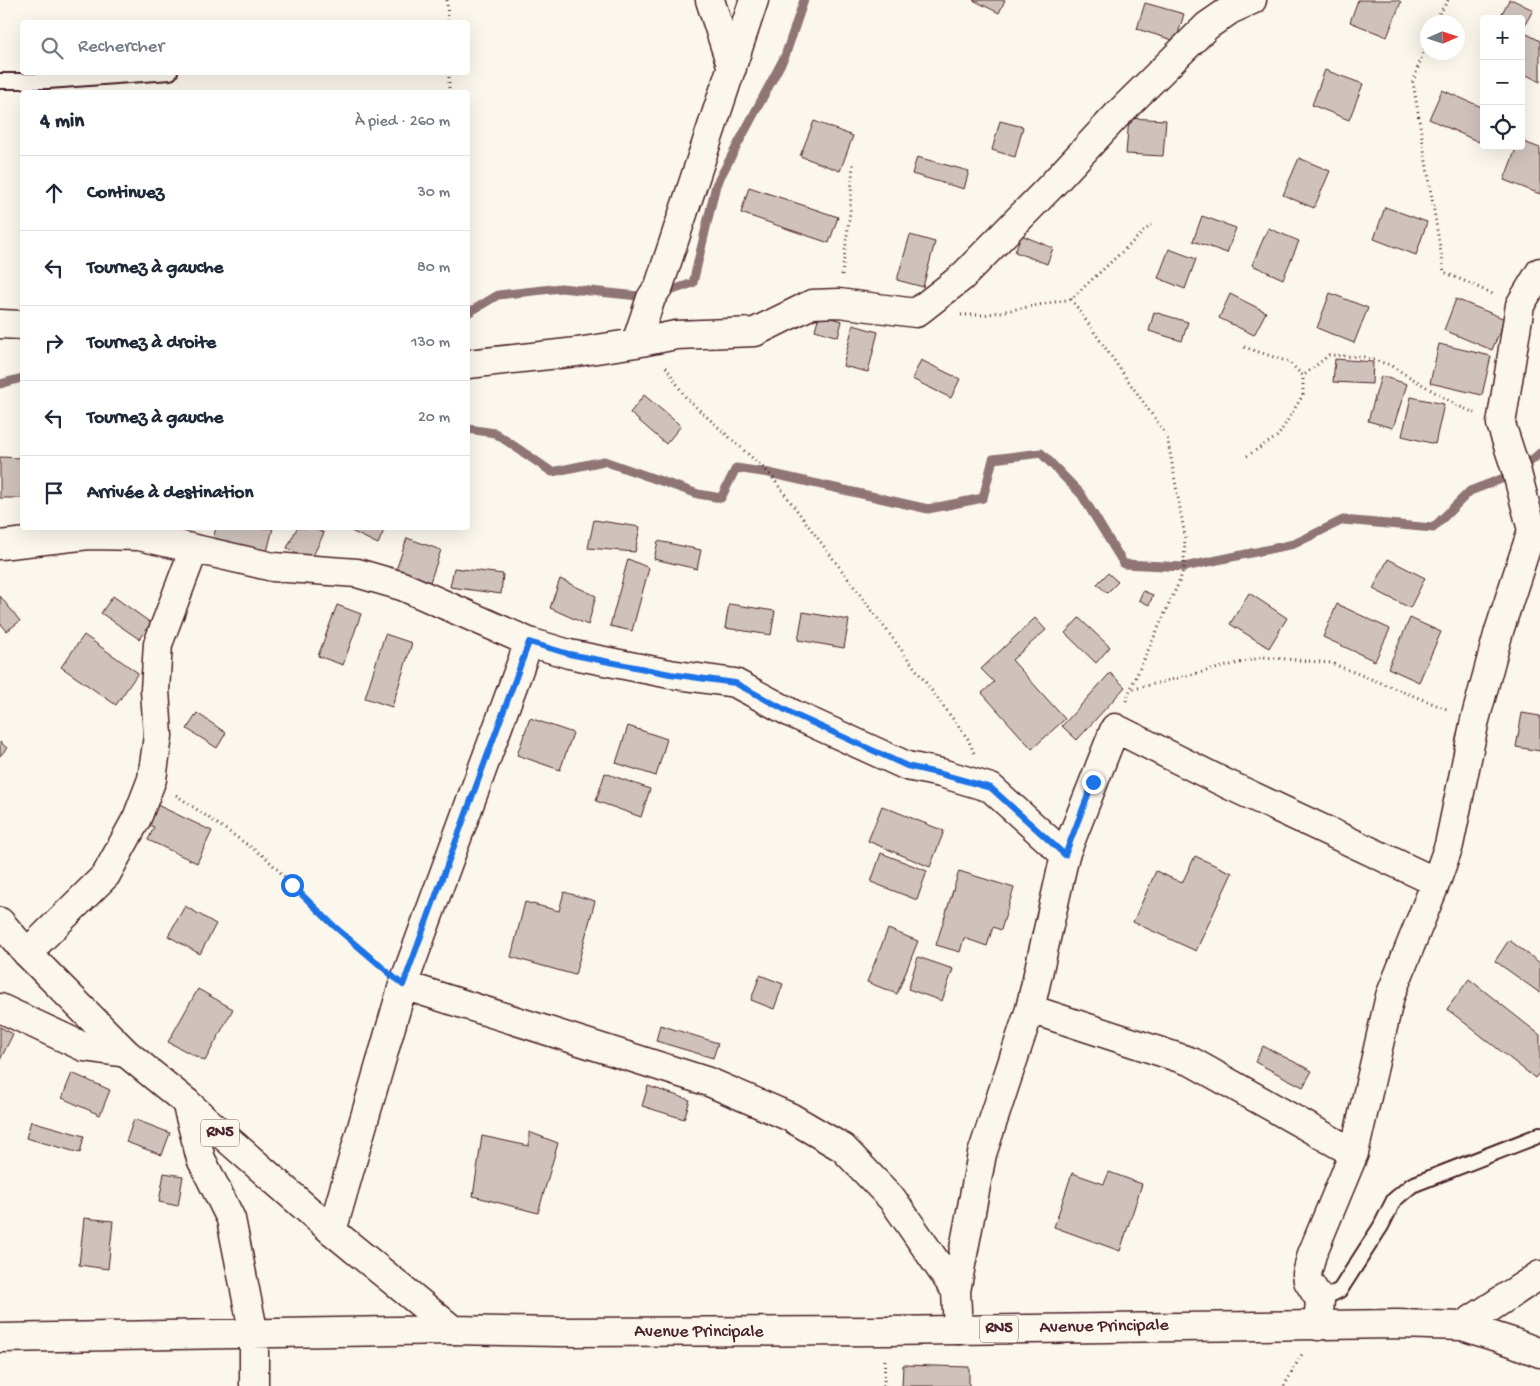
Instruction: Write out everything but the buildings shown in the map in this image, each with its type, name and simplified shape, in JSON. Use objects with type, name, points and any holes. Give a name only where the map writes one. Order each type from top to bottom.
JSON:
[{"type":"main road","points":[[710,0],[732,68]]},
{"type":"main road","points":[[643,342],[650,298],[659,286],[754,0]]},
{"type":"main road","points":[[470,364],[577,352],[676,335],[754,332],[812,304],[839,303],[916,313],[962,277],[1051,186],[1116,115],[1207,26],[1230,10],[1252,0]]},
{"type":"main road","points":[[1319,1313],[1308,1282],[1307,1274],[1310,1260],[1354,1153],[1390,996],[1449,845],[1475,720],[1499,631],[1532,530],[1517,473],[1501,424],[1520,305],[1540,272]]},
{"type":"main road","points":[[0,324],[20,325]]},
{"type":"main road","points":[[0,545],[88,535],[139,536],[273,567],[357,573],[402,586],[529,642],[569,654],[670,674],[735,683],[793,714],[900,763],[991,788],[1065,855]]},
{"type":"main road","points":[[27,953],[106,875],[137,818],[152,779],[158,736],[155,690],[158,644],[194,549]]},
{"type":"main road","points":[[332,1231],[403,985],[529,642]]},
{"type":"main road","points":[[958,1330],[956,1291],[982,1154],[1030,1009],[1065,855],[1115,728],[1227,784],[1436,882]]},
{"type":"main road","name":"RN5","points":[[0,922],[27,953],[126,1053],[186,1102],[332,1231],[453,1330]]},
{"type":"main road","points":[[403,985],[709,1082],[790,1117],[843,1148],[893,1200],[956,1291]]},
{"type":"main road","points":[[0,1008],[84,1047],[126,1053]]},
{"type":"main road","points":[[1030,1009],[1192,1062],[1354,1153]]},
{"type":"main road","points":[[186,1102],[201,1159],[230,1219],[254,1335],[254,1386]]},
{"type":"main road","points":[[1462,1326],[1540,1275]]},
{"type":"main road","name":"Avenue Principale","points":[[0,1338],[453,1330],[560,1332],[958,1330],[1124,1326],[1319,1313],[1398,1324],[1462,1326],[1540,1353]]},
{"type":"lane","points":[[0,80],[66,80],[131,75]]},
{"type":"lane","points":[[1319,1313],[1340,1290],[1381,1226],[1394,1200],[1412,1185],[1540,1134]]},
{"type":"path","points":[[447,0],[448,20]]},
{"type":"path","points":[[1438,15],[1448,0]]},
{"type":"path","points":[[1421,60],[1413,82],[1444,272],[1520,305]]},
{"type":"path","points":[[449,75],[449,90]]},
{"type":"path","points":[[839,303],[850,212],[853,162]]},
{"type":"path","points":[[916,313],[984,315],[1071,299],[1152,225]]},
{"type":"path","points":[[1071,299],[1167,436],[1185,536],[1184,567],[1180,580],[1130,690],[1115,728]]},
{"type":"path","points":[[643,342],[686,398],[769,473],[968,739],[991,788]]},
{"type":"path","points":[[1244,347],[1289,362],[1302,376],[1303,395],[1278,436],[1247,456]]},
{"type":"path","points":[[1302,376],[1329,355],[1364,357],[1390,365],[1456,405],[1501,424]]},
{"type":"path","points":[[1130,690],[1263,657],[1331,663],[1475,720]]},
{"type":"path","points":[[152,779],[265,857],[334,926],[403,985]]},
{"type":"waterway","points":[[661,294],[693,283],[716,185],[785,56],[804,0]]},
{"type":"waterway","points":[[470,312],[498,295],[561,288],[648,297]]},
{"type":"waterway","points":[[0,384],[20,379]]},
{"type":"waterway","points":[[470,429],[495,433],[552,472],[604,461],[698,494],[721,498],[736,468],[769,473],[928,509],[983,498],[993,459],[1041,453],[1081,494],[1124,564],[1184,567],[1294,544],[1343,520],[1433,528],[1470,491],[1517,473],[1540,453]]},
{"type":"route","points":[[292,885],[334,926],[403,985],[529,642],[569,654],[670,674],[735,683],[793,714],[907,766],[991,788],[1065,855],[1093,782]]}]
